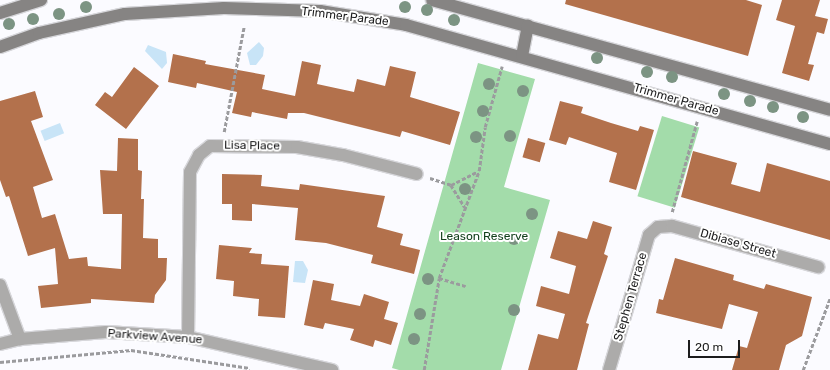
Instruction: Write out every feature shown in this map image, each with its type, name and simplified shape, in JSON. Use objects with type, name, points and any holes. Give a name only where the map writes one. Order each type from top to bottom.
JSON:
[{"type":"main road","points":[[0,13],[41,0]]},
{"type":"main road","points":[[432,0],[830,110]]},
{"type":"main road","name":"Trimmer Parade","points":[[0,47],[39,33],[125,14],[224,8],[320,12],[406,25],[522,56],[830,144]]},
{"type":"main road","points":[[522,56],[528,26]]},
{"type":"street","name":"Lisa Place","points":[[188,337],[190,172],[199,155],[210,146],[297,147],[417,174]]},
{"type":"street","name":"Dibiase Street","points":[[658,227],[672,226],[818,266]]},
{"type":"street","name":"Stephen Terrace","points":[[609,370],[649,235],[658,227]]},
{"type":"street","points":[[0,286],[20,339]]},
{"type":"street","name":"Parkview Avenue","points":[[0,344],[20,339],[106,332],[188,337],[273,353],[332,370]]},
{"type":"path","points":[[222,146],[244,26]]},
{"type":"path","points":[[424,370],[439,278],[479,171],[486,127],[503,65]]},
{"type":"path","points":[[672,226],[671,207],[697,120]]},
{"type":"path","points":[[451,185],[479,171]]},
{"type":"path","points":[[417,174],[451,185],[465,207]]},
{"type":"path","points":[[439,278],[466,286]]},
{"type":"path","points":[[803,370],[830,298]]},
{"type":"path","points":[[0,362],[131,350],[253,368]]},
{"type":"green space","name":"Leason Reserve","points":[[478,63],[535,79],[504,187],[550,200],[501,370],[399,370],[392,368]]},
{"type":"green space","points":[[662,116],[699,127],[675,208],[637,196]]},
{"type":"water","points":[[259,42],[264,48],[263,56],[256,65],[250,65],[247,53]]},
{"type":"water","points":[[148,45],[166,52],[167,63],[162,69],[145,51]]},
{"type":"water","points":[[60,123],[64,133],[45,141],[41,131]]},
{"type":"water","points":[[295,261],[303,261],[308,270],[305,283],[293,282]]},
{"type":"building","points":[[566,0],[746,0],[762,5],[748,56],[565,4]]},
{"type":"building","points":[[782,0],[820,0],[815,16],[828,19],[824,34],[817,32],[808,64],[814,65],[809,81],[782,73],[795,26],[776,20]]},
{"type":"building","points":[[173,54],[206,61],[205,64],[265,75],[262,89],[295,96],[302,61],[321,65],[317,84],[354,92],[357,79],[385,86],[390,66],[416,72],[410,97],[460,112],[450,145],[402,131],[400,137],[304,113],[288,113],[287,119],[252,112],[251,117],[232,113],[237,92],[197,83],[196,88],[168,82]]},
{"type":"building","points":[[134,67],[159,86],[126,129],[95,105],[105,92],[112,97]]},
{"type":"building","points":[[35,91],[43,117],[31,121],[53,180],[33,187],[42,218],[55,214],[69,259],[87,257],[88,266],[121,269],[122,214],[103,214],[100,170],[117,171],[118,138],[138,139],[138,170],[142,171],[141,199],[144,199],[143,238],[158,239],[158,258],[167,258],[166,280],[155,295],[154,303],[91,299],[91,303],[41,308],[38,286],[58,284],[55,248],[28,256],[9,196],[6,197],[0,180],[0,101]]},
{"type":"building","points":[[560,101],[583,107],[581,113],[611,123],[638,131],[640,126],[654,130],[636,190],[609,182],[617,153],[569,137],[566,145],[549,140]]},
{"type":"building","points":[[528,138],[545,143],[540,162],[522,157]]},
{"type":"building","points":[[693,151],[737,163],[731,184],[760,192],[767,163],[830,181],[830,240],[681,197]]},
{"type":"building","points":[[222,174],[262,175],[261,186],[299,190],[300,184],[385,196],[377,227],[403,234],[400,245],[420,250],[414,274],[371,263],[373,255],[326,243],[295,240],[298,208],[252,204],[252,221],[232,220],[232,204],[222,204]]},
{"type":"building","points":[[593,221],[612,227],[604,254],[608,256],[586,323],[589,324],[577,370],[528,370],[538,334],[558,339],[565,314],[536,306],[541,286],[569,294],[576,266],[550,258],[558,231],[587,239]]},
{"type":"building","points":[[219,245],[252,248],[249,253],[262,254],[261,264],[289,266],[285,318],[258,316],[259,299],[233,296],[234,281],[216,279]]},
{"type":"building","points":[[675,258],[734,275],[733,280],[764,289],[766,284],[812,297],[802,336],[786,345],[779,370],[732,370],[739,346],[747,348],[758,312],[729,304],[722,329],[656,313],[659,299],[663,300]]},
{"type":"building","points":[[313,280],[334,284],[331,300],[360,306],[364,294],[389,302],[384,319],[398,323],[391,345],[375,340],[373,347],[350,340],[354,329],[325,323],[323,329],[304,325]]}]
